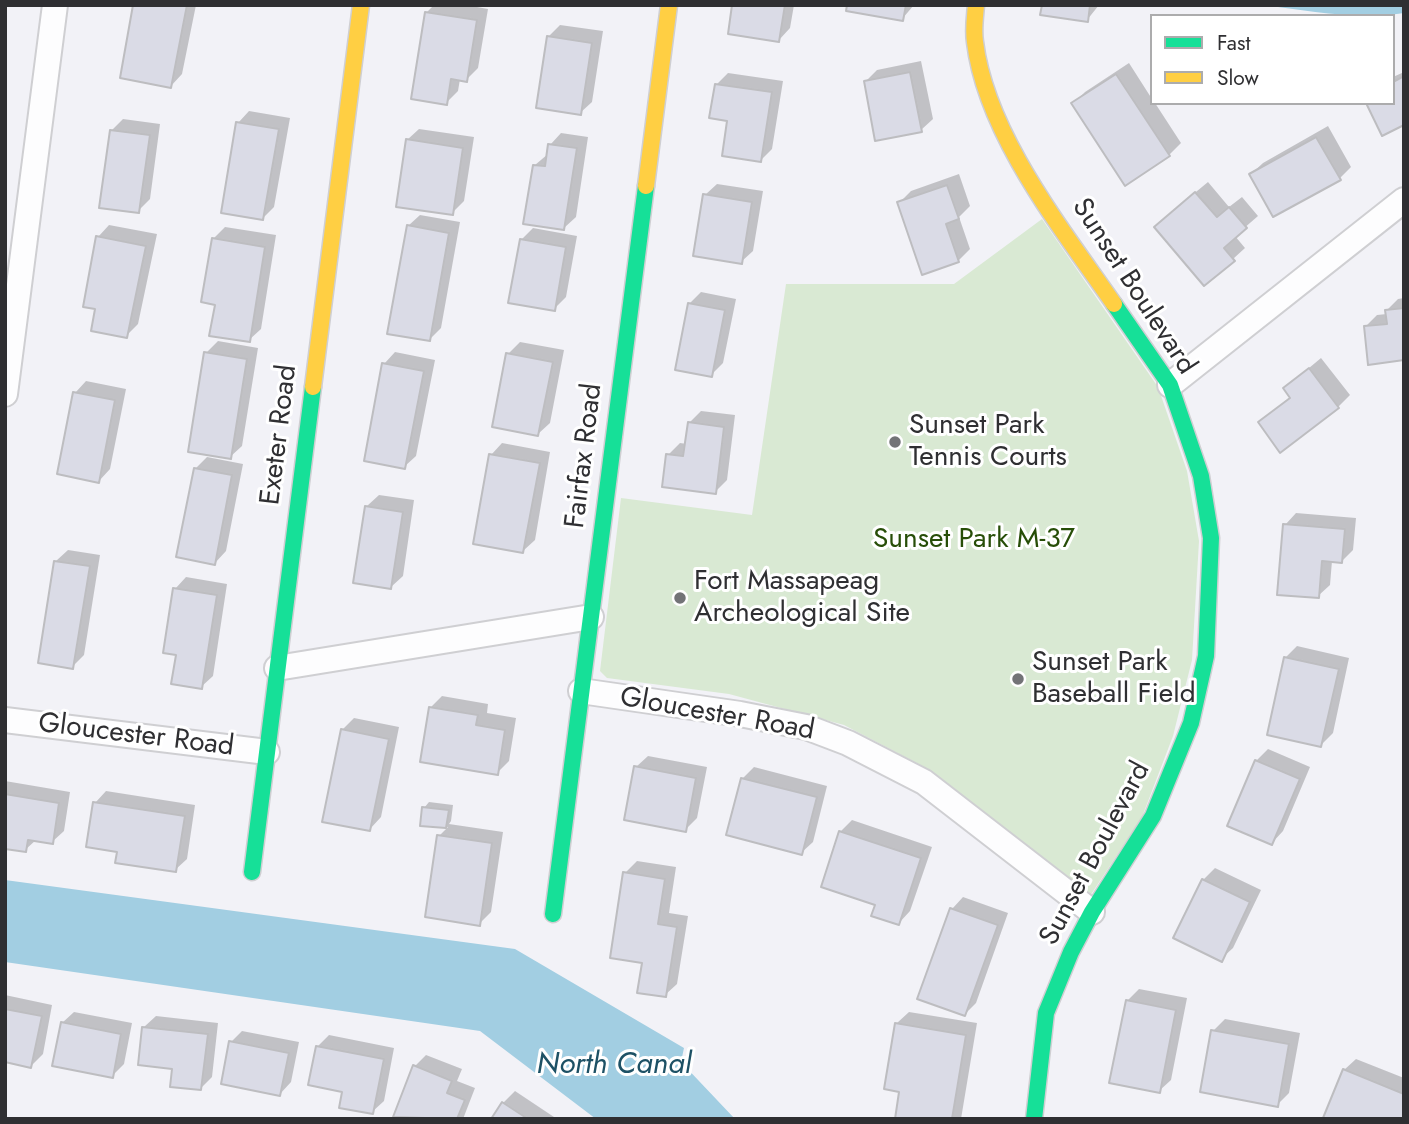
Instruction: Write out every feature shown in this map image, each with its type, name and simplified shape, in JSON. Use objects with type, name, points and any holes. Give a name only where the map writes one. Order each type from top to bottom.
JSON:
[{"type":"street","points":[[5,394],[55,5]]},
{"type":"street","name":"Exeter Road","points":[[252,872],[361,5]]},
{"type":"street","name":"Fairfax Road","points":[[553,914],[669,5]]},
{"type":"street","name":"Sunset Boulevard","points":[[976,5],[974,39],[990,106],[1004,135],[1079,254],[1170,386],[1201,476],[1211,538],[1206,656],[1191,723],[1153,816],[1092,912],[1071,952],[1046,1013],[1034,1119]]},
{"type":"street","points":[[1170,386],[1404,200]]},
{"type":"street","points":[[277,668],[591,617]]},
{"type":"street","name":"Gloucester Road","points":[[581,691],[740,714],[806,727],[848,743],[924,782],[1092,912]]},
{"type":"street","name":"Gloucester Road","points":[[5,720],[267,752]]},
{"type":"green space","name":"Sunset Park M-37","points":[[1042,219],[1158,387],[1187,471],[1199,541],[1192,660],[1173,736],[1142,817],[1090,896],[930,770],[844,725],[729,694],[607,678],[600,671],[621,498],[752,515],[786,284],[954,284]]},
{"type":"water","points":[[1263,5],[1404,5],[1404,13],[1395,14],[1316,12]]},
{"type":"water","name":"North Canal","points":[[5,880],[515,949],[684,1048],[681,1062],[735,1119],[596,1119],[480,1031],[5,962]]},
{"type":"building","points":[[133,5],[187,5],[171,88],[120,78]]},
{"type":"building","points":[[732,5],[785,5],[779,42],[728,34]]},
{"type":"building","points":[[847,5],[906,5],[903,21],[846,11]]},
{"type":"building","points":[[1042,5],[1090,5],[1088,22],[1040,15]]},
{"type":"building","points":[[425,12],[477,20],[467,82],[451,79],[447,105],[411,99]]},
{"type":"building","points":[[547,36],[592,43],[581,115],[536,108]]},
{"type":"building","points":[[910,72],[922,132],[875,141],[864,81]]},
{"type":"building","points":[[1116,74],[1170,156],[1125,186],[1071,103]]},
{"type":"building","points":[[1404,76],[1404,125],[1382,136],[1367,105],[1395,105],[1395,81]]},
{"type":"building","points":[[715,84],[772,92],[761,162],[722,156],[727,121],[709,118]]},
{"type":"building","points":[[236,122],[279,129],[263,220],[221,213]]},
{"type":"building","points":[[110,130],[150,135],[139,213],[99,208]]},
{"type":"building","points":[[1316,137],[1341,180],[1273,217],[1249,174]]},
{"type":"building","points":[[406,139],[463,148],[453,215],[396,207]]},
{"type":"building","points":[[548,144],[577,148],[564,230],[523,224],[533,165],[545,166]]},
{"type":"building","points":[[947,185],[959,219],[946,224],[959,262],[922,275],[897,202]]},
{"type":"building","points":[[1195,192],[1217,217],[1229,207],[1247,228],[1224,248],[1235,261],[1204,286],[1154,227]]},
{"type":"building","points":[[703,194],[752,202],[742,264],[693,256]]},
{"type":"building","points":[[407,225],[449,233],[430,341],[387,334]]},
{"type":"building","points":[[96,236],[146,246],[127,338],[91,331],[95,309],[83,307]]},
{"type":"building","points":[[212,238],[265,247],[250,342],[209,336],[215,305],[201,302]]},
{"type":"building","points":[[520,239],[566,247],[555,311],[508,303]]},
{"type":"building","points":[[688,303],[725,310],[712,377],[675,370]]},
{"type":"building","points":[[1404,308],[1404,360],[1368,365],[1364,326],[1387,324],[1385,310]]},
{"type":"building","points":[[204,352],[247,359],[231,459],[188,452]]},
{"type":"building","points":[[506,353],[553,362],[538,436],[492,427]]},
{"type":"building","points":[[382,363],[424,371],[405,469],[364,461]]},
{"type":"building","points":[[1309,368],[1339,408],[1280,453],[1258,422],[1290,398],[1283,388]]},
{"type":"building","points":[[73,392],[115,400],[99,483],[57,474]]},
{"type":"building","points":[[688,422],[724,427],[716,494],[662,487],[666,454],[683,456]]},
{"type":"building","points":[[489,454],[540,463],[523,553],[473,544]]},
{"type":"building","points":[[194,468],[232,475],[215,565],[176,557]]},
{"type":"building","points":[[365,506],[403,512],[391,589],[353,583]]},
{"type":"building","points":[[1283,524],[1345,529],[1342,563],[1322,561],[1319,598],[1277,595]]},
{"type":"building","points":[[54,561],[90,566],[73,669],[38,663]]},
{"type":"building","points":[[173,588],[217,595],[202,689],[171,684],[176,655],[163,653]]},
{"type":"building","points":[[1284,657],[1339,669],[1321,747],[1267,735]]},
{"type":"building","points":[[429,707],[478,715],[476,725],[505,730],[498,775],[420,762]]},
{"type":"building","points":[[341,729],[389,739],[370,831],[322,822]]},
{"type":"building","points":[[1255,760],[1300,779],[1272,845],[1227,826]]},
{"type":"building","points":[[634,766],[696,778],[686,832],[624,820]]},
{"type":"building","points":[[741,778],[817,797],[802,855],[726,835]]},
{"type":"building","points":[[5,794],[59,803],[53,844],[28,840],[26,852],[5,849]]},
{"type":"building","points":[[93,802],[185,816],[176,872],[115,863],[117,852],[86,847]]},
{"type":"building","points":[[422,807],[449,810],[446,828],[420,826]]},
{"type":"building","points":[[839,831],[921,858],[899,925],[871,916],[875,905],[821,887]]},
{"type":"building","points":[[437,835],[492,843],[480,926],[425,917]]},
{"type":"building","points":[[623,872],[665,879],[658,924],[677,927],[666,997],[637,993],[642,963],[610,958]]},
{"type":"building","points":[[1202,879],[1250,902],[1222,962],[1173,938]]},
{"type":"building","points":[[950,908],[998,925],[965,1016],[917,999]]},
{"type":"building","points":[[1126,1000],[1176,1010],[1160,1093],[1109,1083]]},
{"type":"building","points":[[5,1009],[42,1016],[31,1068],[5,1062]]},
{"type":"building","points":[[61,1022],[121,1034],[113,1078],[52,1066]]},
{"type":"building","points":[[895,1023],[966,1035],[952,1119],[895,1119],[899,1092],[884,1089]]},
{"type":"building","points":[[142,1027],[208,1034],[201,1090],[170,1087],[172,1069],[138,1065]]},
{"type":"building","points":[[1211,1030],[1289,1044],[1278,1107],[1200,1092]]},
{"type":"building","points":[[229,1041],[289,1053],[280,1096],[221,1084]]},
{"type":"building","points":[[316,1046],[384,1059],[373,1114],[339,1108],[342,1092],[308,1085]]},
{"type":"building","points":[[413,1065],[452,1081],[447,1093],[465,1100],[457,1119],[393,1117]]},
{"type":"building","points":[[1343,1069],[1404,1094],[1404,1119],[1323,1118]]},
{"type":"building","points":[[502,1102],[528,1119],[491,1119]]},
{"type":"traffic: fast","points":[[553,914],[646,186]]},
{"type":"traffic: fast","points":[[1034,1119],[1046,1013],[1071,952],[1092,912],[1153,816],[1191,723],[1206,656],[1211,538],[1201,476],[1170,385],[1114,304]]},
{"type":"traffic: fast","points":[[252,872],[313,387]]},
{"type":"traffic: slow","points":[[313,387],[361,5]]},
{"type":"traffic: slow","points":[[646,186],[669,5]]},
{"type":"traffic: slow","points":[[976,5],[975,42],[982,77],[1010,146],[1050,212],[1114,304]]},
{"type":"place","name":"Sunset Park Tennis Courts","points":[[895,442]]},
{"type":"place","name":"Fort Massapeag Archeological Site","points":[[680,598]]},
{"type":"place","name":"Sunset Park Baseball Field","points":[[1018,679]]}]
